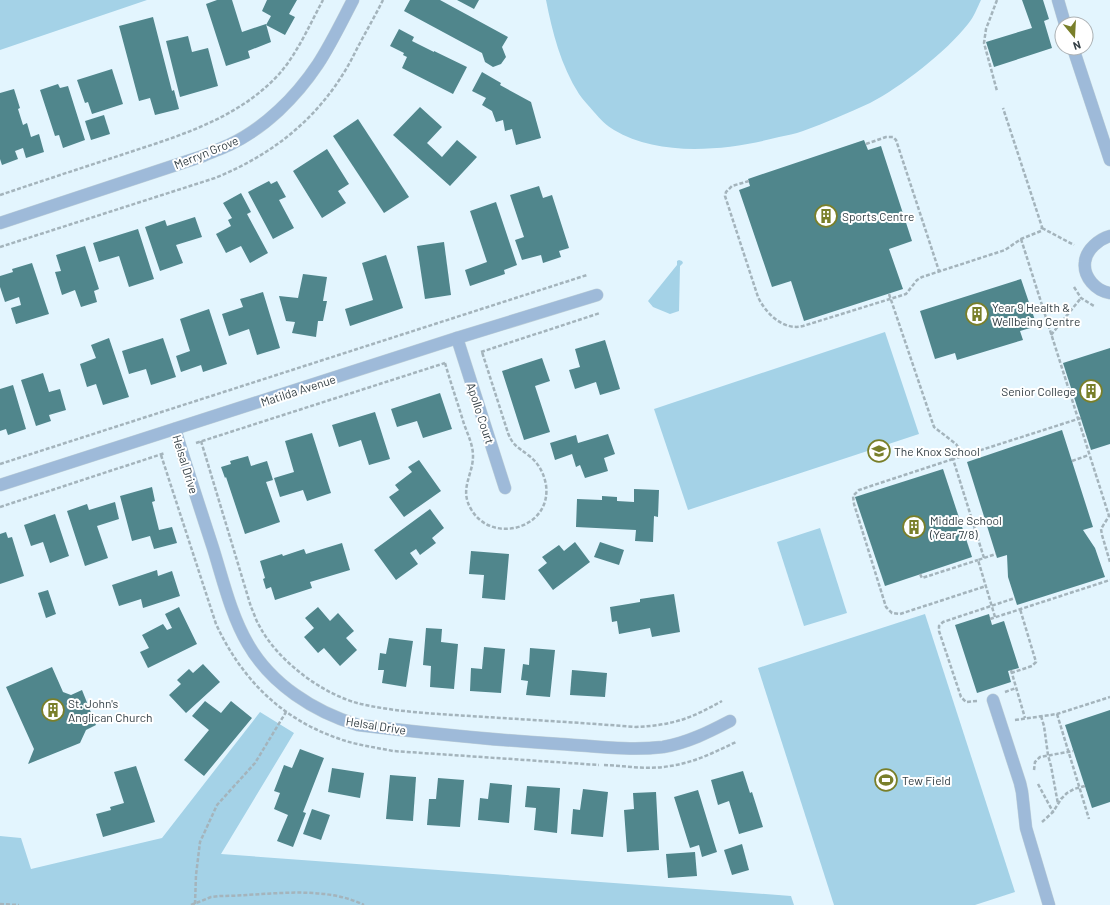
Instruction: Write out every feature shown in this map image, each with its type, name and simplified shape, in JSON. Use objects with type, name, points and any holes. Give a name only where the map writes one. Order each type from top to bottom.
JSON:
[{"type":"street","name":"Merryn Grove","points":[[0,223],[203,156],[229,145],[246,135],[265,122],[300,88],[320,60],[353,0]]},
{"type":"street","points":[[1058,0],[1063,16]]},
{"type":"street","points":[[1076,56],[1110,160]]},
{"type":"street","points":[[1110,236],[1093,247],[1085,261],[1085,269],[1092,283],[1098,289],[1110,293]]},
{"type":"street","name":"Matilda Avenue","points":[[0,485],[597,295]]},
{"type":"street","name":"Apollo Court","points":[[458,338],[505,488]]},
{"type":"street","name":"Helsal Drive","points":[[176,429],[233,610],[247,643],[256,657],[281,683],[293,693],[321,710],[342,720],[358,725],[494,740],[624,748],[663,746],[679,743],[695,738],[730,721]]},
{"type":"street","points":[[987,700],[1020,783],[1026,828],[1049,905]]},
{"type":"path","points":[[0,195],[176,137],[208,124],[240,106],[261,91],[280,72],[291,57],[323,0]]},
{"type":"path","points":[[997,0],[986,29],[984,42],[997,91]]},
{"type":"path","points":[[749,181],[732,186],[726,192],[725,196],[758,297],[762,305],[776,320],[796,328],[906,294],[917,280],[922,277],[1005,250],[1020,239],[1041,231],[1042,227],[1003,108]]},
{"type":"path","points":[[866,144],[886,137],[893,137],[896,140],[939,271]]},
{"type":"path","points":[[1020,239],[1080,419],[1110,516],[1101,529],[1110,562]]},
{"type":"path","points":[[0,464],[587,276]]},
{"type":"path","points":[[888,294],[891,299],[934,427],[956,444],[962,456]]},
{"type":"path","points":[[1051,335],[1081,298]]},
{"type":"path","points":[[475,354],[600,313]]},
{"type":"path","points":[[196,443],[452,361]]},
{"type":"path","points":[[986,586],[900,614],[892,613],[886,607],[854,504],[853,496],[859,490],[1080,419]]},
{"type":"path","points":[[201,441],[251,607],[260,627],[272,644],[300,672],[316,684],[337,695],[360,704],[416,712],[636,727],[659,726],[677,722],[700,714],[722,701]]},
{"type":"path","points":[[0,507],[165,453]]},
{"type":"path","points":[[161,455],[216,624],[224,642],[257,687],[286,712],[314,729],[338,739],[386,750],[650,768],[670,766],[690,761],[736,742]]},
{"type":"path","points":[[1072,461],[1090,455]]},
{"type":"path","points":[[953,459],[984,558]]},
{"type":"path","points":[[920,574],[922,578],[996,554]]},
{"type":"path","points":[[978,560],[995,617]]},
{"type":"path","points":[[990,619],[1110,580]]},
{"type":"path","points":[[987,700],[970,702],[963,700],[938,628],[940,623],[1015,598]]},
{"type":"path","points":[[1020,609],[1036,662],[1032,666],[1011,672],[1025,718]]},
{"type":"path","points":[[1003,692],[1016,688]]},
{"type":"path","points":[[1012,720],[1056,714],[1110,697]]},
{"type":"path","points":[[286,712],[262,754],[246,774],[235,784],[217,805],[200,842],[193,905],[220,896],[301,893],[329,895],[344,898],[364,905]]},
{"type":"path","points":[[1056,714],[1089,820]]},
{"type":"path","points":[[1041,716],[1046,734],[1048,754],[1058,804]]},
{"type":"path","points":[[1034,771],[1035,762],[1040,757],[1048,754],[1073,751]]},
{"type":"path","points":[[1037,782],[1053,812]]},
{"type":"path","points":[[1041,823],[1053,812],[1067,793],[1079,787],[1085,786]]},
{"type":"path","points":[[0,904],[19,905]]},
{"type":"shaded area","points":[[0,0],[147,0],[0,50]]},
{"type":"shaded area","points":[[546,0],[981,0],[970,21],[948,46],[909,78],[870,103],[797,133],[760,142],[717,148],[695,149],[652,145],[632,139],[614,130],[601,120],[581,96],[567,72],[554,36]]},
{"type":"shaded area","points":[[679,260],[683,263],[680,266],[679,311],[670,314],[653,307],[648,301],[677,265],[677,261]]},
{"type":"shaded area","points":[[885,332],[919,434],[688,510],[654,409]]},
{"type":"shaded area","points":[[820,528],[847,613],[804,626],[777,542]]},
{"type":"shaded area","name":"Tew Field","points":[[925,614],[1015,892],[975,905],[834,905],[758,668]]},
{"type":"shaded area","points":[[260,712],[294,733],[221,854],[791,896],[794,905],[0,905],[0,836],[21,838],[31,869],[162,838]]},
{"type":"building","points":[[217,0],[232,0],[242,32],[266,24],[271,42],[248,51],[250,58],[226,66],[206,4]]},
{"type":"building","points":[[267,0],[297,0],[289,14],[295,17],[285,35],[266,25],[271,16],[262,11]]},
{"type":"building","points":[[410,0],[440,0],[508,37],[502,47],[506,57],[501,64],[493,67],[485,62],[482,53],[404,11]]},
{"type":"building","points":[[457,0],[479,0],[474,9]]},
{"type":"building","points":[[1022,0],[1043,0],[1049,19],[1044,21],[1052,48],[994,67],[986,42],[1032,28]]},
{"type":"building","points":[[153,17],[172,91],[174,90],[179,109],[155,115],[150,98],[139,101],[119,26]]},
{"type":"building","points":[[399,29],[414,37],[412,41],[467,67],[453,94],[402,68],[407,57],[403,55],[404,53],[390,46]]},
{"type":"building","points":[[188,36],[192,52],[208,48],[218,86],[180,97],[166,41]]},
{"type":"building","points":[[112,69],[123,104],[92,114],[88,102],[85,103],[77,80]]},
{"type":"building","points":[[482,72],[501,83],[500,85],[531,102],[541,138],[516,145],[512,129],[505,131],[503,120],[496,122],[492,111],[482,105],[486,98],[472,91]]},
{"type":"building","points":[[58,84],[60,88],[68,86],[85,140],[63,148],[59,135],[55,136],[40,90]]},
{"type":"building","points":[[14,89],[20,108],[18,109],[23,125],[27,123],[31,137],[39,134],[44,152],[26,158],[23,148],[15,151],[18,159],[2,165],[0,159],[0,93]]},
{"type":"building","points":[[420,107],[442,127],[427,143],[442,157],[457,140],[477,157],[450,186],[393,135]]},
{"type":"building","points":[[104,115],[110,134],[91,140],[85,121]]},
{"type":"building","points":[[358,119],[409,197],[384,213],[333,136]]},
{"type":"building","name":"Sports Centre","points":[[864,140],[868,150],[881,146],[912,241],[889,249],[903,289],[804,321],[791,281],[772,287],[739,190],[750,186],[748,179]]},
{"type":"building","points":[[327,149],[349,184],[338,191],[346,203],[322,218],[293,171]]},
{"type":"building","points":[[269,181],[271,184],[277,181],[286,197],[279,200],[294,228],[273,239],[248,192]]},
{"type":"building","points":[[539,186],[543,198],[552,195],[569,248],[559,251],[561,257],[543,263],[541,255],[522,260],[515,240],[524,237],[510,195]]},
{"type":"building","points":[[241,193],[251,212],[247,214],[268,253],[250,263],[241,246],[226,253],[216,234],[231,226],[228,220],[232,218],[223,203]]},
{"type":"building","points":[[496,202],[517,265],[504,270],[505,274],[470,286],[465,270],[487,262],[470,211]]},
{"type":"building","points":[[195,217],[202,237],[176,245],[183,263],[160,271],[145,227],[165,220],[167,226]]},
{"type":"building","points":[[138,229],[154,279],[129,287],[119,256],[99,262],[93,243]]},
{"type":"building","points":[[444,242],[451,295],[425,299],[417,246]]},
{"type":"building","points":[[85,246],[99,289],[94,291],[97,302],[81,307],[75,290],[62,295],[55,272],[61,271],[56,255]]},
{"type":"building","points":[[386,255],[403,308],[350,326],[345,309],[373,300],[362,263]]},
{"type":"building","points":[[32,263],[49,314],[16,324],[11,308],[21,305],[19,297],[5,302],[0,287],[0,276],[13,272],[12,269]]},
{"type":"building","points":[[303,274],[327,277],[323,301],[327,301],[323,321],[318,321],[316,337],[292,333],[295,322],[286,321],[279,296],[298,298]]},
{"type":"building","name":"Year 9 Health & Wellbeing Centre","points":[[1021,279],[1037,326],[1020,331],[1023,340],[957,360],[955,353],[935,359],[920,311]]},
{"type":"building","points":[[263,292],[280,348],[257,355],[249,329],[229,336],[222,314],[243,307],[240,299]]},
{"type":"building","points":[[209,309],[227,364],[203,372],[201,365],[181,372],[176,356],[190,351],[180,319]]},
{"type":"building","points":[[109,338],[129,397],[103,405],[96,384],[87,387],[80,364],[96,358],[91,345]]},
{"type":"building","points":[[163,338],[176,377],[151,385],[146,369],[129,374],[122,351]]},
{"type":"building","points":[[605,340],[620,389],[600,395],[596,382],[575,389],[569,370],[580,367],[575,349]]},
{"type":"building","name":"Senior College","points":[[1110,348],[1110,444],[1091,450],[1063,363]]},
{"type":"building","points":[[542,358],[550,381],[535,386],[550,432],[524,440],[502,371]]},
{"type":"building","points":[[43,373],[49,392],[60,389],[66,410],[49,415],[51,421],[36,426],[21,380]]},
{"type":"building","points":[[13,385],[26,429],[8,435],[6,429],[0,431],[0,389]]},
{"type":"building","points":[[440,393],[452,429],[423,438],[417,421],[397,427],[391,409]]},
{"type":"building","points":[[375,412],[390,459],[369,465],[361,440],[339,447],[332,425]]},
{"type":"building","points":[[1062,430],[1093,527],[1083,530],[1095,548],[1105,577],[1017,605],[1008,577],[1007,555],[997,558],[967,462]]},
{"type":"building","points":[[312,433],[331,493],[307,501],[303,490],[280,497],[274,478],[294,472],[285,441]]},
{"type":"building","points":[[608,434],[615,454],[604,458],[608,471],[585,478],[580,465],[576,467],[572,454],[555,460],[550,443],[576,435],[578,443]]},
{"type":"building","points":[[248,456],[251,466],[267,461],[273,480],[266,482],[280,522],[245,534],[226,477],[225,478],[221,467],[231,464],[230,461]]},
{"type":"building","points":[[419,460],[441,491],[404,517],[389,497],[399,490],[395,485],[412,472],[408,467]]},
{"type":"building","name":"Middle School (Year 7/8)","points":[[943,469],[972,557],[885,586],[855,497]]},
{"type":"building","points":[[152,487],[155,501],[152,502],[159,530],[172,527],[177,543],[154,549],[150,536],[132,541],[120,496]]},
{"type":"building","points":[[634,489],[659,490],[658,517],[654,516],[653,542],[635,541],[636,530],[576,527],[577,499],[602,500],[602,496],[617,497],[617,501],[634,502]]},
{"type":"building","points":[[115,502],[119,519],[97,526],[108,558],[85,566],[67,511],[87,504],[89,510]]},
{"type":"building","points":[[430,509],[444,528],[432,538],[436,543],[420,555],[416,549],[410,553],[418,564],[396,580],[374,550]]},
{"type":"building","points":[[55,514],[69,556],[50,563],[43,542],[31,546],[24,525]]},
{"type":"building","points":[[6,532],[8,538],[12,537],[24,576],[0,584],[0,534]]},
{"type":"building","points":[[575,542],[590,562],[553,590],[538,570],[547,563],[542,557],[559,545],[564,551]]},
{"type":"building","points":[[600,542],[624,550],[619,565],[594,557]]},
{"type":"building","points":[[342,543],[350,570],[310,582],[312,588],[275,600],[271,587],[266,589],[263,579],[265,578],[260,561],[282,554],[283,556],[304,549],[306,554]]},
{"type":"building","points":[[471,551],[509,554],[505,600],[482,598],[484,575],[469,574]]},
{"type":"building","points":[[157,570],[158,576],[172,571],[180,596],[143,608],[141,599],[119,606],[112,585]]},
{"type":"building","points":[[48,590],[56,614],[46,618],[38,593]]},
{"type":"building","points":[[674,594],[680,632],[652,637],[650,628],[619,634],[617,621],[612,622],[610,607],[640,602],[640,599]]},
{"type":"building","points":[[179,607],[197,644],[148,668],[140,652],[149,648],[142,635],[163,624],[167,630],[172,628],[165,614]]},
{"type":"building","points":[[318,607],[330,621],[338,613],[354,631],[346,638],[357,650],[340,666],[324,648],[318,653],[304,637],[314,628],[305,618]]},
{"type":"building","points":[[989,614],[992,625],[1004,621],[1019,668],[1008,671],[1011,682],[977,693],[955,625]]},
{"type":"building","points":[[426,628],[442,629],[441,642],[458,644],[454,689],[430,687],[431,666],[423,665]]},
{"type":"building","points":[[389,638],[413,641],[406,687],[382,683],[384,670],[378,670],[380,653],[386,654]]},
{"type":"building","points":[[484,647],[505,649],[501,693],[470,691],[471,668],[482,669]]},
{"type":"building","points":[[530,648],[555,650],[550,697],[526,695],[528,681],[521,680],[523,664],[529,665]]},
{"type":"building","points":[[203,664],[220,682],[186,713],[169,695],[181,684],[177,680],[189,669],[193,673]]},
{"type":"building","name":"St. John's Anglican Church","points":[[52,667],[63,692],[71,695],[82,690],[96,725],[86,730],[80,743],[28,764],[34,749],[6,687]]},
{"type":"building","points":[[572,670],[607,673],[605,697],[570,695]]},
{"type":"building","points":[[205,701],[221,713],[231,701],[252,718],[204,776],[184,760],[209,730],[192,716]]},
{"type":"building","points":[[1110,710],[1110,802],[1092,808],[1065,725]]},
{"type":"building","points":[[300,749],[324,758],[303,812],[306,813],[293,847],[277,841],[288,815],[274,809],[280,793],[274,791],[284,765],[292,768]]},
{"type":"building","points":[[136,766],[155,822],[103,837],[96,814],[111,810],[110,807],[124,803],[114,772]]},
{"type":"building","points":[[332,768],[364,773],[360,798],[328,792]]},
{"type":"building","points":[[743,771],[750,793],[752,792],[763,827],[739,834],[729,801],[718,805],[711,780]]},
{"type":"building","points":[[390,775],[416,777],[413,821],[386,819]]},
{"type":"building","points":[[438,778],[464,780],[460,827],[427,825],[429,799],[436,799]]},
{"type":"building","points":[[490,783],[512,785],[509,823],[478,820],[480,798],[488,799]]},
{"type":"building","points":[[527,786],[560,788],[557,833],[534,830],[536,808],[525,807]]},
{"type":"building","points":[[583,789],[608,792],[603,837],[571,834],[573,809],[580,810]]},
{"type":"building","points":[[698,790],[717,852],[702,857],[699,845],[690,848],[674,797]]},
{"type":"building","points":[[656,792],[659,850],[627,852],[624,810],[634,809],[633,793]]},
{"type":"building","points":[[312,809],[330,815],[321,840],[303,834]]},
{"type":"building","points":[[742,844],[749,870],[732,875],[724,850]]},
{"type":"building","points":[[695,852],[697,876],[668,878],[666,854]]},
{"type":"place","name":"Sports Centre","points":[[826,216]]},
{"type":"place","name":"Year 9 Health & Wellbeing Centre","points":[[977,314]]},
{"type":"place","name":"Senior College","points":[[1091,391]]},
{"type":"place","name":"The Knox School","points":[[879,451]]},
{"type":"place","name":"Middle School (Year 7/8)","points":[[914,527]]},
{"type":"place","name":"St. John's Anglican Church","points":[[53,710]]},
{"type":"place","name":"Tew Field","points":[[886,780]]}]
